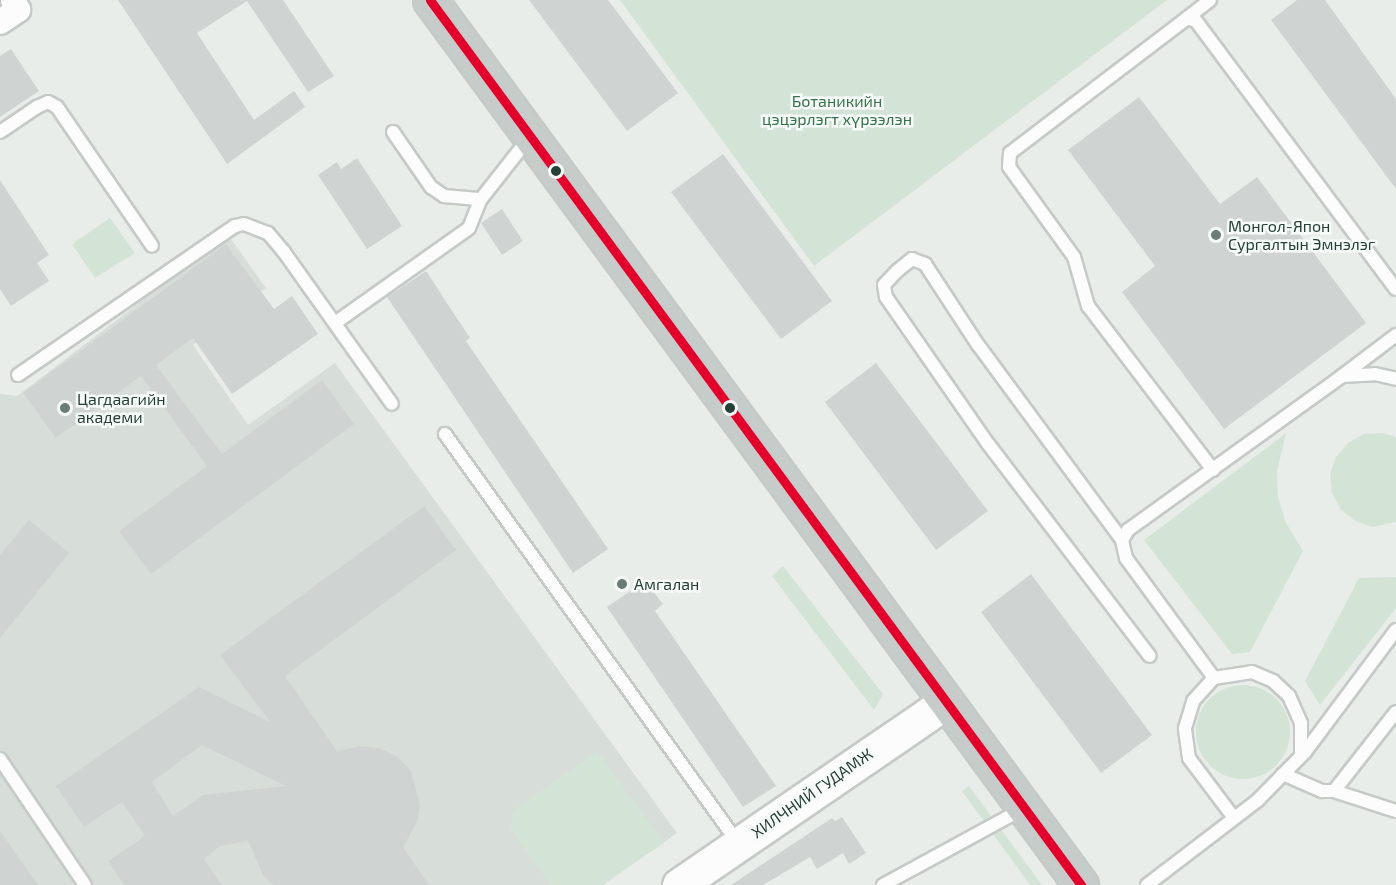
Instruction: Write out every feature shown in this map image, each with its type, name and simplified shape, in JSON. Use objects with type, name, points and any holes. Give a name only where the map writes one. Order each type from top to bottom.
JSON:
[{"type":"highway","points":[[430,0],[529,138],[1081,885]]},
{"type":"main road","name":"ХИЛЧНИЙ ГУДАМЖ","points":[[679,885],[946,702]]},
{"type":"street","points":[[0,22],[18,10],[13,0]]},
{"type":"lane","points":[[1210,0],[1010,153],[1009,167],[1074,257],[1088,306],[1213,470]]},
{"type":"lane","points":[[1187,18],[1196,21],[1396,289]]},
{"type":"lane","points":[[0,132],[48,102],[57,107],[152,246]]},
{"type":"lane","points":[[393,132],[431,187],[444,196],[481,199]]},
{"type":"lane","points":[[335,323],[469,228],[481,199],[529,138]]},
{"type":"lane","points":[[18,375],[235,226],[244,224],[268,232],[392,404]]},
{"type":"lane","points":[[1150,656],[989,445],[886,297],[883,288],[897,271],[912,259],[925,264],[978,345],[1122,540],[1126,558],[1214,678]]},
{"type":"lane","points":[[1122,540],[1128,530],[1396,335]]},
{"type":"lane","points":[[1342,376],[1375,374],[1396,379]]},
{"type":"lane","points":[[445,434],[738,844]]},
{"type":"lane","points":[[1147,885],[1234,818],[1301,756],[1396,630]]},
{"type":"lane","points":[[1234,818],[1194,764],[1188,748],[1185,728],[1193,701],[1214,678],[1252,672],[1273,681],[1289,696],[1301,723],[1301,756]]},
{"type":"lane","points":[[1334,791],[1396,712]]},
{"type":"lane","points":[[0,759],[86,885]]},
{"type":"lane","points":[[1283,774],[1322,791],[1334,791],[1396,811]]},
{"type":"lane","points":[[883,885],[1024,808]]},
{"type":"shaded area","points":[[228,235],[266,288],[193,345],[248,425],[335,363],[677,833],[603,885],[0,885],[0,394],[17,396]]},
{"type":"green space","name":"Ботаникийн цэцэрлэгт хүрээлэн","points":[[620,0],[1167,0],[814,266]]},
{"type":"green space","points":[[110,218],[135,253],[95,278],[72,244]]},
{"type":"green space","points":[[1286,433],[1277,471],[1278,497],[1286,523],[1303,551],[1250,652],[1232,654],[1144,540]]},
{"type":"green space","points":[[1383,433],[1396,437],[1396,522],[1373,527],[1355,521],[1341,510],[1332,493],[1330,474],[1336,457],[1348,443],[1364,434]]},
{"type":"green space","points":[[783,566],[883,694],[874,710],[772,576]]},
{"type":"green space","points":[[1396,577],[1396,608],[1320,705],[1305,681],[1359,578]]},
{"type":"green space","points":[[1243,685],[1261,688],[1276,699],[1287,714],[1290,732],[1287,750],[1276,765],[1261,776],[1243,779],[1225,776],[1210,765],[1199,750],[1196,732],[1199,714],[1210,699],[1225,688]]},
{"type":"green space","points":[[597,752],[664,843],[601,885],[551,885],[511,829],[513,811]]},
{"type":"green space","points":[[969,786],[1042,885],[1030,885],[962,791]]},
{"type":"building","points":[[118,0],[283,0],[334,76],[308,92],[247,1],[197,33],[254,120],[294,91],[305,107],[227,164]]},
{"type":"building","points":[[529,0],[608,0],[678,93],[627,131]]},
{"type":"building","points":[[1297,0],[1325,0],[1396,99],[1396,189],[1271,20]]},
{"type":"building","points":[[11,49],[39,91],[0,117],[0,56]]},
{"type":"building","name":"Монгол-Япон Сургалтын Эмнэлэг","points":[[1139,97],[1220,204],[1257,177],[1366,323],[1224,429],[1122,292],[1155,266],[1068,150]]},
{"type":"building","points":[[723,154],[832,301],[781,339],[671,192]]},
{"type":"building","points":[[357,158],[402,226],[367,249],[318,175],[337,162],[341,169]]},
{"type":"building","points":[[0,180],[49,255],[37,263],[49,281],[11,306],[0,289]]},
{"type":"building","points":[[502,209],[523,241],[502,255],[481,223]]},
{"type":"building","name":"Цагдаагийн академи","points":[[226,244],[274,309],[292,296],[318,334],[232,394],[193,338],[156,365],[222,454],[322,380],[354,424],[151,574],[119,531],[207,466],[141,376],[56,438],[23,393]]},
{"type":"building","points":[[426,271],[470,338],[466,341],[608,549],[573,573],[387,297]]},
{"type":"building","points":[[876,363],[988,511],[936,550],[825,402]]},
{"type":"building","points":[[424,506],[456,550],[285,676],[337,751],[361,746],[380,748],[398,757],[411,771],[420,805],[417,822],[403,847],[429,885],[273,885],[263,875],[248,841],[220,846],[204,859],[222,885],[124,885],[108,861],[145,836],[122,802],[84,827],[56,786],[199,687],[270,722],[220,655]],"holes":[[[202,745],[286,786],[203,795],[173,816],[152,782]]]},
{"type":"building","points":[[29,520],[69,553],[0,638],[0,555]]},
{"type":"building","points":[[1031,574],[1152,735],[1101,773],[981,612]]},
{"type":"building","points":[[645,581],[663,604],[655,611],[776,786],[743,807],[607,607]]},
{"type":"building","points":[[842,817],[866,853],[849,864],[843,853],[817,869],[810,857],[763,885],[731,885],[832,818],[835,821]]},
{"type":"building","points":[[0,831],[38,885],[0,885]]},
{"type":"transit line","points":[[430,0],[1081,885]]},
{"type":"place","name":"Монгол-Япон Сургалтын Эмнэлэг","points":[[1216,235]]},
{"type":"place","name":"Цагдаагийн академи","points":[[65,408]]},
{"type":"place","name":"Амгалан","points":[[622,584]]}]
